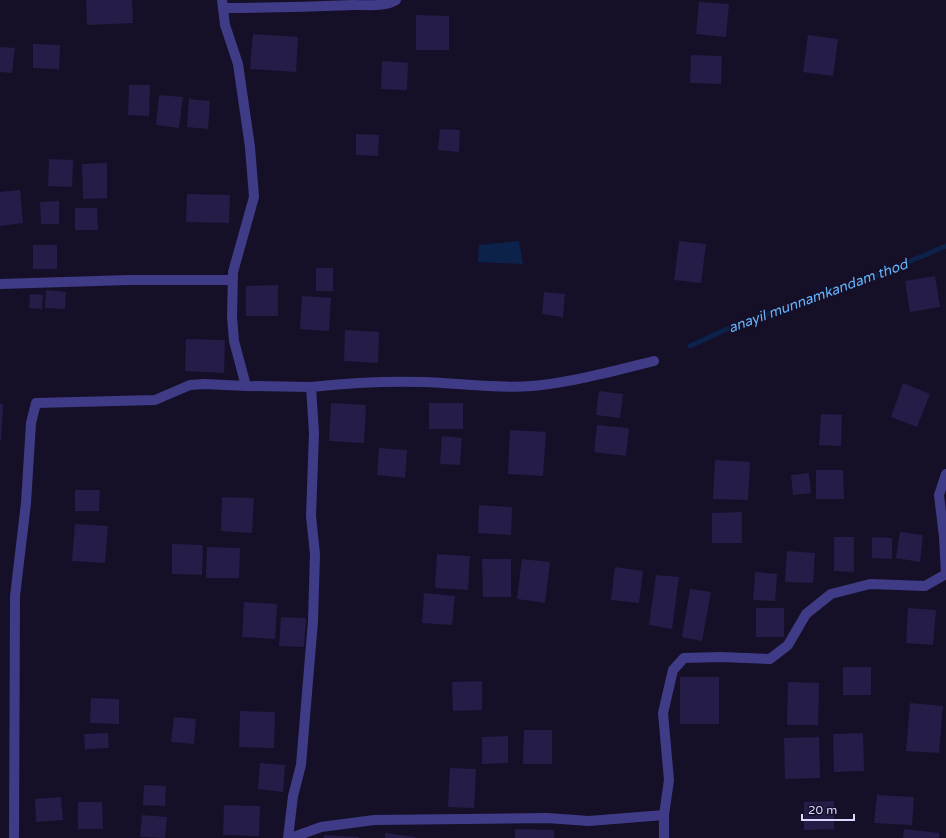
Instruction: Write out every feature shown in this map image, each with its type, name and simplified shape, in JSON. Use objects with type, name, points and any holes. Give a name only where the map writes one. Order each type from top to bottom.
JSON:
[{"type":"street","points":[[246,386],[234,341],[232,280],[254,197],[250,147],[238,64],[225,25],[222,4],[332,6],[391,3],[396,0]]},
{"type":"street","points":[[0,284],[129,280],[232,280]]},
{"type":"street","points":[[14,838],[15,596],[26,503],[31,423],[36,403],[155,400],[190,385],[204,384],[311,387],[359,382],[424,382],[473,386],[531,386],[573,380],[654,361]]},
{"type":"street","points":[[311,387],[314,433],[311,516],[315,554],[313,622],[301,765],[293,796],[290,838],[321,827],[374,820],[547,818],[589,821],[664,815]]},
{"type":"street","points":[[664,838],[664,815],[669,780],[663,713],[673,670],[684,658],[720,656],[770,659],[788,645],[806,614],[831,594],[870,584],[925,586],[946,574],[944,537],[939,495],[946,474]]},
{"type":"water","points":[[519,241],[523,264],[478,262],[479,245]]},
{"type":"building","points":[[86,0],[132,0],[133,23],[87,25]]},
{"type":"building","points":[[699,2],[729,4],[726,37],[696,34]]},
{"type":"building","points":[[416,15],[449,16],[449,50],[416,50]]},
{"type":"building","points":[[253,34],[298,37],[296,72],[250,69]]},
{"type":"building","points":[[808,35],[838,39],[833,76],[803,72]]},
{"type":"building","points":[[33,44],[60,45],[59,69],[33,68]]},
{"type":"building","points":[[0,47],[15,48],[12,73],[0,72]]},
{"type":"building","points":[[691,55],[722,56],[721,84],[690,83]]},
{"type":"building","points":[[382,61],[408,63],[407,90],[381,89]]},
{"type":"building","points":[[129,85],[150,85],[149,116],[128,115]]},
{"type":"building","points":[[159,95],[183,97],[179,128],[156,125]]},
{"type":"building","points":[[189,99],[210,101],[208,129],[187,127]]},
{"type":"building","points":[[440,129],[460,130],[459,152],[438,150]]},
{"type":"building","points":[[356,134],[379,135],[378,156],[356,155]]},
{"type":"building","points":[[49,159],[73,160],[72,187],[48,186]]},
{"type":"building","points":[[107,163],[107,198],[83,199],[82,164]]},
{"type":"building","points":[[20,190],[23,223],[0,226],[0,192]]},
{"type":"building","points":[[187,194],[230,195],[229,223],[186,222]]},
{"type":"building","points":[[59,201],[59,224],[41,224],[40,202]]},
{"type":"building","points":[[75,208],[97,208],[98,230],[75,230]]},
{"type":"building","points":[[679,241],[706,244],[701,283],[674,280]]},
{"type":"building","points":[[33,245],[57,245],[57,269],[33,269]]},
{"type":"building","points":[[316,268],[333,268],[333,291],[316,291]]},
{"type":"building","points":[[935,276],[940,307],[910,312],[905,281]]},
{"type":"building","points":[[278,285],[278,316],[246,316],[246,286]]},
{"type":"building","points":[[46,290],[66,292],[65,309],[45,308]]},
{"type":"building","points":[[544,292],[565,294],[563,317],[542,314]]},
{"type":"building","points":[[30,294],[43,295],[42,309],[29,308]]},
{"type":"building","points":[[302,296],[331,298],[329,331],[300,329]]},
{"type":"building","points":[[345,330],[379,332],[378,363],[344,361]]},
{"type":"building","points":[[186,339],[225,340],[224,373],[185,371]]},
{"type":"building","points":[[903,383],[930,394],[917,427],[891,417]]},
{"type":"building","points":[[599,391],[623,394],[620,418],[596,415]]},
{"type":"building","points":[[331,403],[366,405],[364,443],[329,441]]},
{"type":"building","points":[[429,403],[463,403],[463,429],[429,429]]},
{"type":"building","points":[[0,404],[3,404],[1,440],[0,440]]},
{"type":"building","points":[[821,414],[842,415],[841,446],[819,445]]},
{"type":"building","points":[[597,425],[629,428],[626,456],[594,452]]},
{"type":"building","points":[[510,430],[546,432],[543,476],[508,474]]},
{"type":"building","points":[[442,436],[462,438],[460,465],[440,464]]},
{"type":"building","points":[[379,448],[407,450],[405,478],[377,475]]},
{"type":"building","points":[[715,460],[750,462],[748,500],[713,499]]},
{"type":"building","points":[[816,470],[843,470],[844,499],[816,499]]},
{"type":"building","points":[[809,473],[811,493],[793,495],[791,475]]},
{"type":"building","points":[[75,490],[100,490],[99,511],[75,511]]},
{"type":"building","points":[[222,497],[254,498],[252,533],[221,531]]},
{"type":"building","points":[[479,505],[512,507],[511,535],[478,533]]},
{"type":"building","points":[[742,512],[742,543],[712,543],[712,513]]},
{"type":"building","points":[[75,524],[108,526],[105,563],[72,561]]},
{"type":"building","points":[[900,532],[923,535],[920,562],[896,558]]},
{"type":"building","points":[[834,537],[854,537],[854,572],[834,571]]},
{"type":"building","points":[[872,537],[892,538],[892,559],[872,558]]},
{"type":"building","points":[[172,544],[203,545],[202,575],[172,574]]},
{"type":"building","points":[[207,547],[240,548],[239,578],[206,578]]},
{"type":"building","points":[[787,551],[815,553],[813,583],[785,582]]},
{"type":"building","points":[[437,554],[470,556],[468,590],[435,588]]},
{"type":"building","points":[[482,559],[511,559],[511,597],[483,597]]},
{"type":"building","points":[[522,559],[550,562],[545,603],[517,599]]},
{"type":"building","points":[[615,567],[643,571],[639,603],[611,600]]},
{"type":"building","points":[[755,572],[777,574],[775,601],[753,600]]},
{"type":"building","points":[[656,575],[679,577],[672,629],[649,625]]},
{"type":"building","points":[[690,589],[711,592],[702,641],[682,637]]},
{"type":"building","points":[[424,593],[455,596],[452,625],[422,623]]},
{"type":"building","points":[[244,602],[277,604],[275,639],[242,637]]},
{"type":"building","points":[[756,608],[784,608],[784,637],[756,637]]},
{"type":"building","points":[[908,608],[936,610],[933,645],[906,643]]},
{"type":"building","points":[[281,617],[306,618],[304,647],[279,646]]},
{"type":"building","points":[[843,667],[871,667],[871,695],[843,695]]},
{"type":"building","points":[[680,677],[719,677],[719,724],[680,724]]},
{"type":"building","points":[[482,681],[482,710],[453,711],[452,682]]},
{"type":"building","points":[[788,682],[819,683],[818,725],[787,725]]},
{"type":"building","points":[[91,698],[119,699],[119,724],[90,723]]},
{"type":"building","points":[[910,703],[943,706],[939,753],[906,751]]},
{"type":"building","points":[[240,711],[275,712],[274,748],[239,747]]},
{"type":"building","points":[[174,717],[196,719],[194,744],[171,742]]},
{"type":"building","points":[[524,730],[552,730],[552,764],[523,764]]},
{"type":"building","points":[[108,733],[109,748],[85,749],[84,734]]},
{"type":"building","points":[[863,733],[864,771],[834,772],[833,734]]},
{"type":"building","points":[[508,736],[508,763],[482,764],[482,737]]},
{"type":"building","points":[[819,737],[820,778],[785,779],[784,738]]},
{"type":"building","points":[[260,763],[285,765],[283,792],[258,789]]},
{"type":"building","points":[[450,768],[476,769],[474,808],[448,807]]},
{"type":"building","points":[[144,785],[166,786],[165,806],[143,805]]},
{"type":"building","points":[[877,795],[914,797],[912,825],[874,823]]},
{"type":"building","points":[[61,797],[63,820],[36,822],[35,799]]},
{"type":"building","points":[[834,801],[834,829],[804,830],[804,802]]},
{"type":"building","points":[[78,802],[102,802],[103,829],[78,829]]},
{"type":"building","points":[[224,805],[260,806],[259,836],[223,835]]},
{"type":"building","points":[[142,815],[167,817],[165,838],[140,837]]},
{"type":"building","points":[[515,829],[554,830],[554,838],[515,838]]},
{"type":"building","points":[[904,829],[939,833],[939,838],[903,838]]},
{"type":"building","points":[[385,833],[416,837],[385,838]]},
{"type":"building","points":[[324,835],[359,837],[359,838],[324,838]]},
{"type":"waterway","name":"anayil munnamkandam thod","points":[[690,346],[738,324],[878,275],[946,246]]}]
